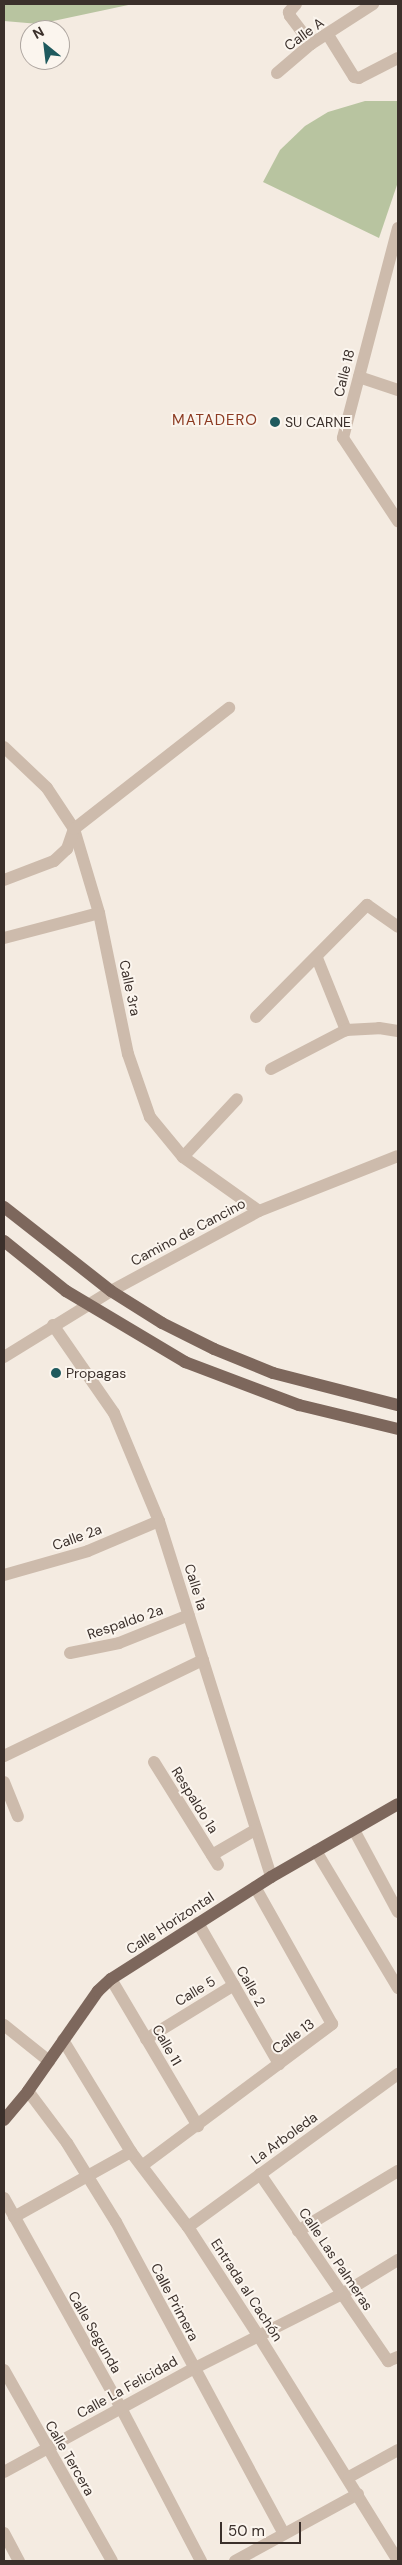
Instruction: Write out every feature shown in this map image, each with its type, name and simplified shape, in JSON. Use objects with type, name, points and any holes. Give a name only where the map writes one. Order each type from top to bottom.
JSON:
[{"type":"main road","points":[[4,1208],[111,1291],[162,1323],[239,1360],[335,1391],[398,1405]]},
{"type":"main road","points":[[4,1241],[88,1306],[154,1345],[242,1386],[299,1405],[398,1429]]},
{"type":"main road","name":"Calle Horizontal","points":[[4,2120],[28,2090],[98,1991],[111,1979],[271,1876],[398,1804]]},
{"type":"street","points":[[296,4],[289,12],[290,16],[311,44]]},
{"type":"street","name":"Calle A","points":[[277,74],[311,44],[328,35],[373,4]]},
{"type":"street","points":[[328,35],[359,78],[398,58]]},
{"type":"street","name":"Calle 18","points":[[398,228],[343,438],[398,521]]},
{"type":"street","points":[[359,377],[398,390]]},
{"type":"street","points":[[4,880],[54,861],[67,848],[74,829],[229,708]]},
{"type":"street","name":"Calle 3ra","points":[[4,747],[48,788],[74,829],[99,913],[137,1084],[150,1117],[183,1157],[258,1211]]},
{"type":"street","points":[[256,1017],[317,958],[367,905],[398,927]]},
{"type":"street","points":[[4,938],[99,913]]},
{"type":"street","points":[[317,958],[346,1030]]},
{"type":"street","points":[[271,1069],[346,1030],[379,1028],[398,1031]]},
{"type":"street","points":[[183,1157],[237,1099]]},
{"type":"street","name":"Camino de Cancino","points":[[4,1357],[53,1325],[111,1291],[258,1211],[398,1156]]},
{"type":"street","name":"Calle 1a","points":[[53,1325],[114,1413],[159,1521],[271,1876]]},
{"type":"street","name":"Calle 2a","points":[[4,1576],[88,1551],[159,1521]]},
{"type":"street","name":"Respaldo 2a","points":[[70,1654],[119,1643],[189,1615]]},
{"type":"street","points":[[4,1756],[203,1660]]},
{"type":"street","name":"Respaldo 1a","points":[[154,1762],[215,1860],[255,1830]]},
{"type":"street","points":[[4,1782],[18,1816]]},
{"type":"street","points":[[354,1830],[398,1912]]},
{"type":"street","points":[[316,1851],[398,1988]]},
{"type":"street","name":"Calle 13","points":[[143,2165],[198,2126],[332,2024],[255,1887]]},
{"type":"street","name":"Calle 2","points":[[198,1923],[279,2064]]},
{"type":"street","name":"Calle 11","points":[[111,1979],[198,2126]]},
{"type":"street","name":"Calle 5","points":[[146,2039],[234,1985]]},
{"type":"street","points":[[4,2026],[49,2061]]},
{"type":"street","name":"Entrada al Cachón","points":[[63,2040],[131,2152],[143,2165],[188,2227],[258,2335],[349,2477],[398,2561]]},
{"type":"street","name":"La Arboleda","points":[[188,2227],[398,2074]]},
{"type":"street","name":"Calle Primera","points":[[28,2090],[88,2177],[116,2222],[192,2369],[284,2534]]},
{"type":"street","points":[[14,2217],[131,2152]]},
{"type":"street","points":[[298,2231],[398,2170]]},
{"type":"street","name":"Calle Las Palmeras","points":[[260,2174],[342,2294],[393,2359]]},
{"type":"street","name":"Calle Segunda","points":[[4,2198],[121,2408],[201,2561]]},
{"type":"street","name":"Calle La Felicidad","points":[[4,2472],[192,2369],[342,2294],[398,2260]]},
{"type":"street","name":"Calle Tercera","points":[[4,2370],[112,2561]]},
{"type":"street","points":[[349,2477],[398,2450]]},
{"type":"street","points":[[234,2561],[358,2494]]},
{"type":"street","points":[[4,2533],[18,2561]]},
{"type":"green space","points":[[4,4],[133,4],[58,20],[20,20],[20,22],[4,21]]},
{"type":"green space","points":[[365,101],[398,101],[398,182],[379,238],[263,182],[280,150],[305,126],[328,112]]},
{"type":"place","name":"SU CARNE","points":[[275,422]]},
{"type":"place","name":"Propagas","points":[[56,1373]]},
{"type":"district","name":"MATADERO","points":[[215,421]]}]
